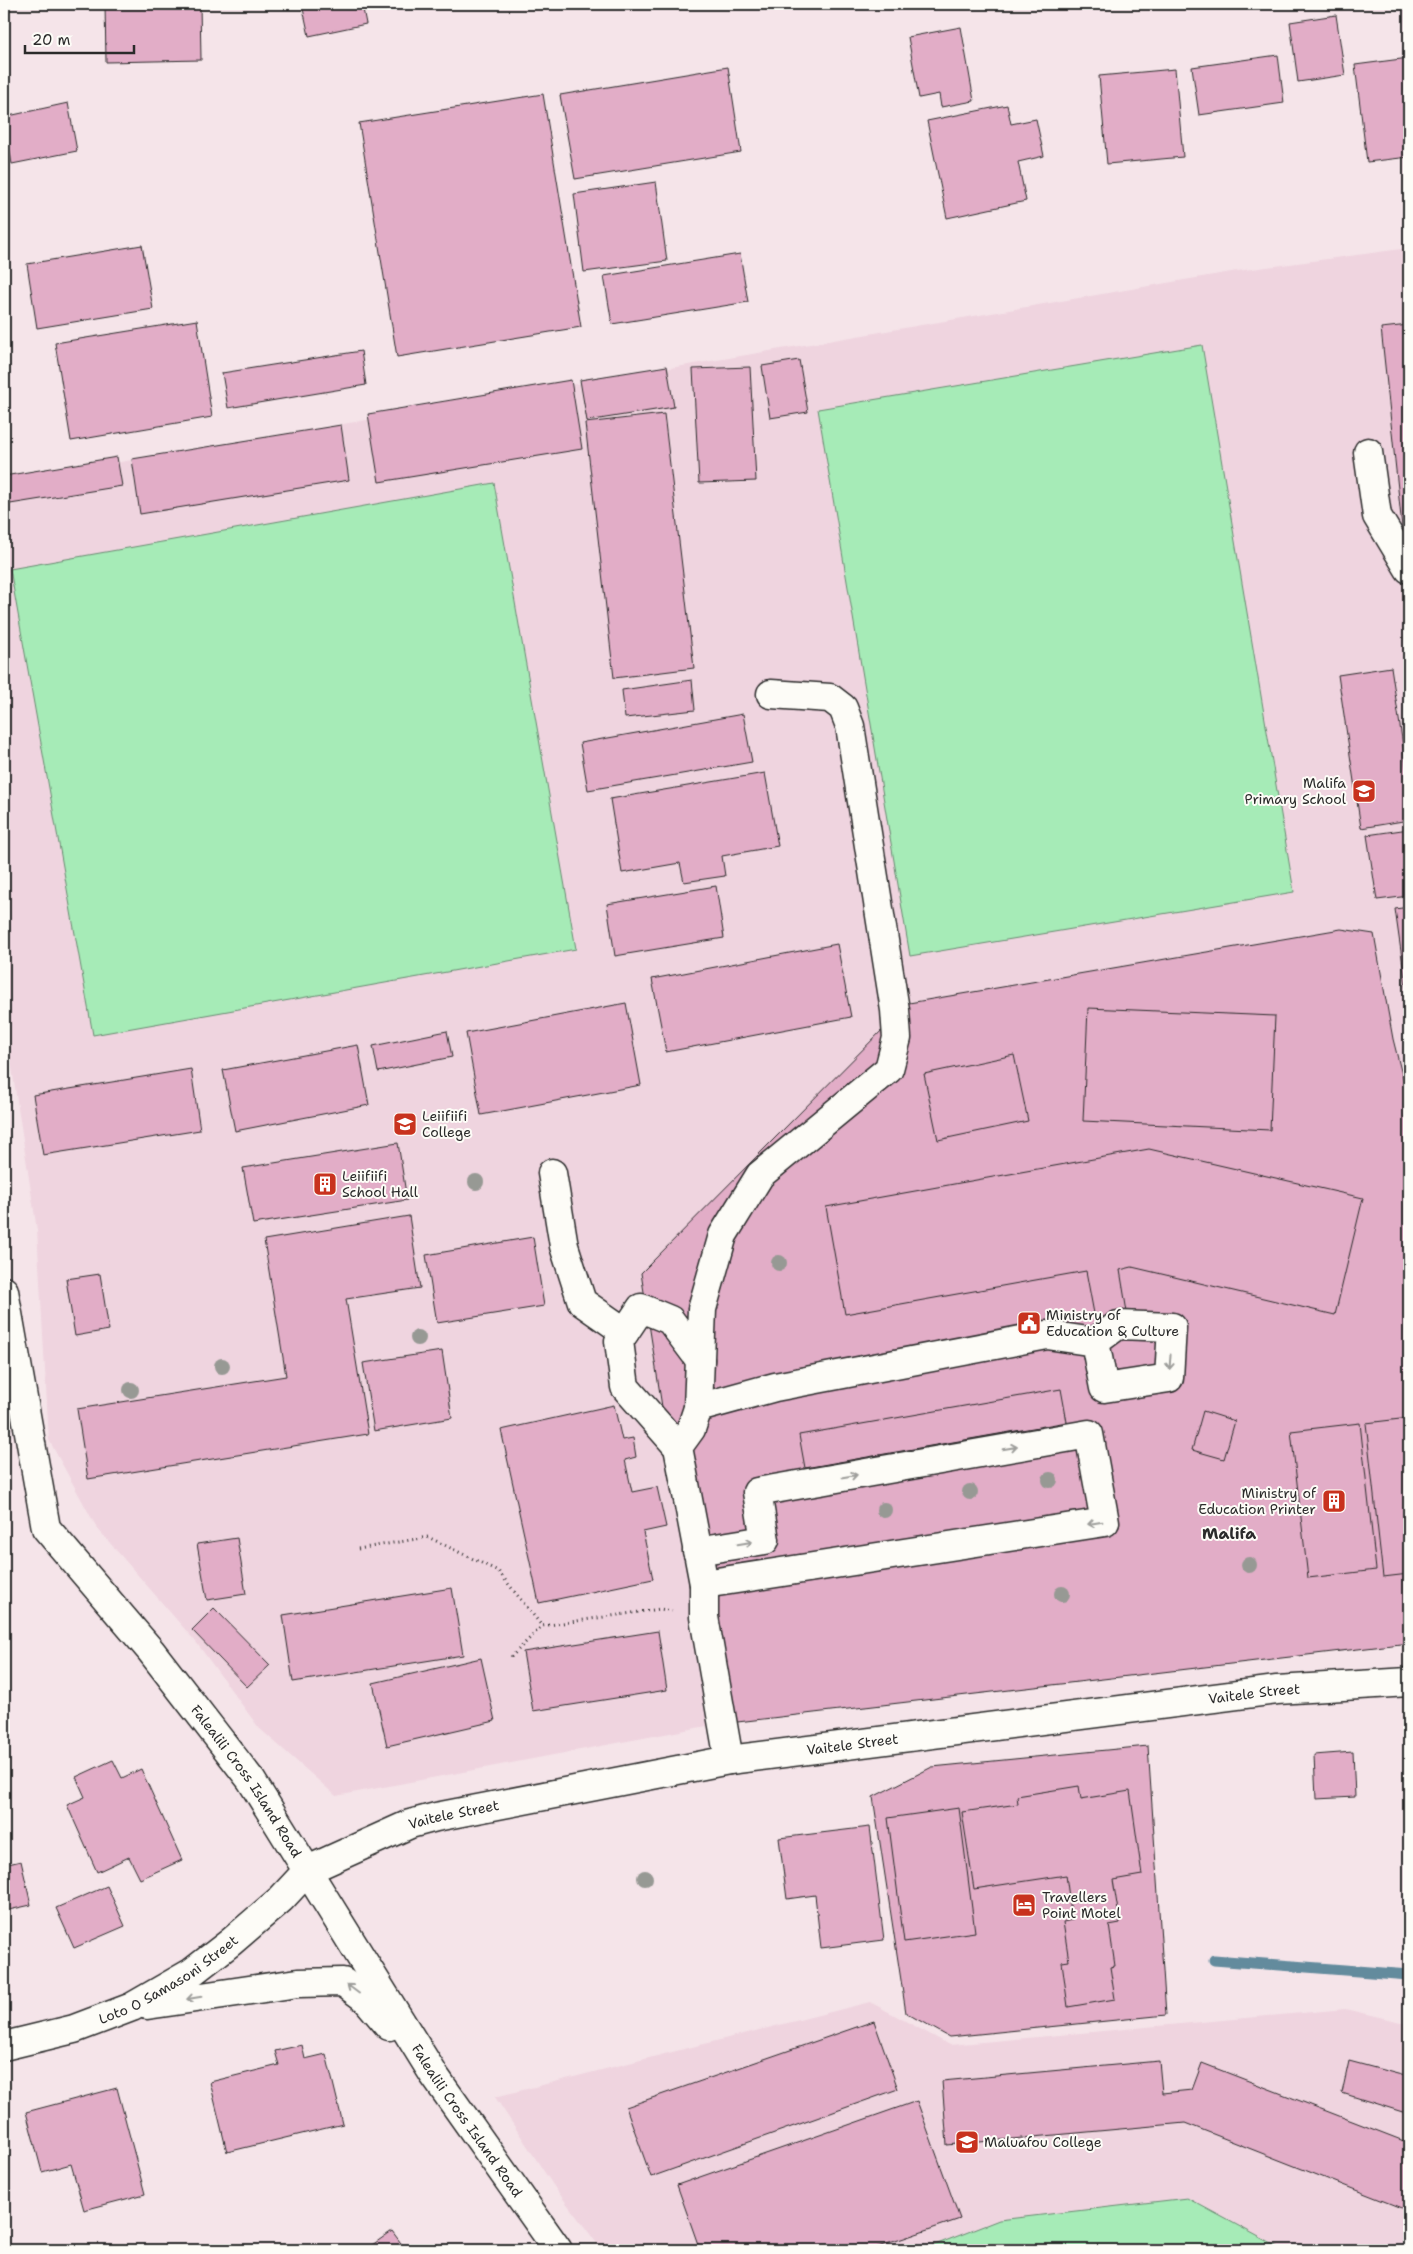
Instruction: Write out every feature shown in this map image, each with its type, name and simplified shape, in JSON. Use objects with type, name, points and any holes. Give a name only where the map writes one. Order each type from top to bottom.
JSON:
[{"type":"main road","points":[[1368,452],[1377,516],[1409,569]]},
{"type":"main road","points":[[678,1447],[691,1429],[698,1408],[702,1309],[723,1235],[760,1175],[889,1068],[897,1038],[895,1010],[850,726],[843,708],[830,698],[771,694]]},
{"type":"main road","points":[[552,1173],[564,1246],[582,1302],[625,1332]]},
{"type":"main road","name":"Falealili Cross Island Road","points":[[4,1291],[46,1528],[151,1651],[251,1780],[434,2075],[558,2250]]},
{"type":"main road","points":[[700,1360],[670,1320],[641,1308],[619,1341],[625,1387],[678,1447],[704,1584],[704,1617],[729,1760]]},
{"type":"main road","points":[[698,1408],[775,1387],[1047,1335],[1095,1342]]},
{"type":"main road","points":[[697,1551],[765,1540],[757,1492],[1089,1434],[1105,1522],[704,1584]]},
{"type":"main road","name":"Vaitele Street","points":[[308,1870],[410,1824],[436,1817],[729,1760],[1277,1690],[1409,1682]]},
{"type":"main road","name":"Loto O Samasoni Street","points":[[4,2046],[74,2029],[132,2008],[191,1973],[231,1942],[281,1899],[308,1870]]},
{"type":"main road","points":[[132,2008],[298,1983],[343,1982],[366,1999],[398,2038],[434,2075]]},
{"type":"path","points":[[358,1549],[428,1537],[498,1571],[542,1626]]},
{"type":"path","points":[[511,1657],[542,1626],[660,1609],[704,1617]]},
{"type":"shaded area","name":"Leiifiifi College","points":[[1409,248],[1409,1103],[1393,1039],[1374,934],[1341,929],[909,1003],[641,1273],[712,1725],[336,1796],[259,1728],[196,1642],[97,1528],[49,1440],[37,1230],[4,1017],[4,482],[1237,271]]},
{"type":"shaded area","name":"Maluafou College","points":[[870,2002],[950,2045],[1345,2009],[1409,2024],[1409,2250],[602,2250],[555,2188],[495,2097]]},
{"type":"green space","points":[[1202,345],[1294,892],[910,956],[818,409]]},
{"type":"green space","points":[[494,483],[576,949],[93,1035],[10,569]]},
{"type":"green space","points":[[1187,2198],[1283,2250],[922,2250],[999,2220]]},
{"type":"building","points":[[105,4],[200,4],[201,60],[106,62]]},
{"type":"building","points":[[302,4],[362,4],[366,24],[309,36]]},
{"type":"building","points":[[1336,15],[1345,75],[1298,82],[1290,22]]},
{"type":"building","points":[[961,27],[974,101],[941,107],[939,94],[919,98],[908,37]]},
{"type":"building","points":[[1278,55],[1284,103],[1199,115],[1192,67]]},
{"type":"building","points":[[1409,58],[1409,157],[1367,162],[1355,65]]},
{"type":"building","points":[[728,67],[741,152],[575,179],[560,95]]},
{"type":"building","points":[[1175,69],[1183,157],[1107,164],[1099,76]]},
{"type":"building","points":[[543,94],[581,327],[397,357],[359,123]]},
{"type":"building","points":[[68,103],[77,151],[12,164],[4,117]]},
{"type":"building","points":[[1007,105],[1011,124],[1036,119],[1044,156],[1018,162],[1026,201],[947,218],[927,121]]},
{"type":"building","points":[[656,182],[667,261],[584,272],[574,194]]},
{"type":"building","points":[[142,245],[153,309],[37,328],[27,264]]},
{"type":"building","points":[[740,254],[748,302],[612,324],[604,276]]},
{"type":"building","points":[[197,320],[212,417],[71,441],[55,343]]},
{"type":"building","points":[[1409,325],[1409,526],[1402,527],[1381,328]]},
{"type":"building","points":[[361,351],[366,385],[228,408],[222,373]]},
{"type":"building","points":[[799,360],[808,412],[770,418],[762,366]]},
{"type":"building","points":[[667,366],[674,407],[587,421],[580,380]]},
{"type":"building","points":[[750,367],[756,481],[699,483],[693,369]]},
{"type":"building","points":[[571,380],[582,449],[379,482],[368,414]]},
{"type":"building","points":[[664,414],[694,668],[614,678],[585,423]]},
{"type":"building","points":[[341,425],[349,480],[140,514],[132,459]]},
{"type":"building","points":[[117,457],[122,486],[4,505],[4,476]]},
{"type":"building","points":[[1391,667],[1409,785],[1409,820],[1361,828],[1338,675]]},
{"type":"building","points":[[692,680],[695,710],[625,718],[622,690]]},
{"type":"building","points":[[743,714],[752,762],[588,790],[580,743]]},
{"type":"building","points":[[765,773],[778,846],[722,856],[725,876],[684,882],[680,863],[622,873],[610,799]]},
{"type":"building","points":[[1409,829],[1409,896],[1377,900],[1367,835]]},
{"type":"building","points":[[716,886],[724,938],[615,956],[607,904]]},
{"type":"building","points":[[1409,907],[1409,993],[1407,994],[1395,909]]},
{"type":"building","name":"Ministry of Education & Culture","points":[[1341,929],[1374,934],[1393,1039],[1409,1103],[1409,1643],[712,1725],[641,1273],[909,1003]]},
{"type":"building","points":[[837,944],[851,1017],[666,1052],[652,979]]},
{"type":"building","points":[[626,1003],[641,1085],[481,1115],[466,1033]]},
{"type":"building","points":[[1088,1008],[1275,1016],[1270,1130],[1083,1121]]},
{"type":"building","points":[[447,1031],[452,1057],[378,1072],[373,1046]]},
{"type":"building","points":[[358,1045],[369,1105],[235,1131],[223,1070]]},
{"type":"building","points":[[1014,1055],[1028,1121],[938,1140],[924,1074]]},
{"type":"building","points":[[191,1069],[200,1130],[43,1155],[33,1095]]},
{"type":"building","name":"Leiifiifi School Hall","points":[[398,1143],[407,1200],[253,1224],[243,1168]]},
{"type":"building","points":[[1149,1149],[1363,1198],[1335,1315],[1132,1267],[1120,1270],[1127,1312],[1095,1319],[1086,1271],[845,1314],[826,1207]]},
{"type":"building","points":[[409,1216],[420,1288],[346,1299],[368,1434],[88,1479],[77,1409],[286,1376],[264,1240]]},
{"type":"building","points":[[533,1237],[544,1306],[437,1323],[426,1255]]},
{"type":"building","points":[[100,1274],[109,1330],[75,1336],[66,1279]]},
{"type":"building","points":[[442,1351],[452,1418],[374,1431],[363,1363]]},
{"type":"building","points":[[1061,1389],[1067,1422],[805,1468],[799,1435]]},
{"type":"building","points":[[614,1405],[622,1440],[633,1438],[636,1457],[625,1460],[632,1492],[657,1487],[666,1527],[643,1532],[653,1579],[539,1603],[501,1430]]},
{"type":"building","points":[[1203,1411],[1235,1421],[1224,1459],[1192,1450]]},
{"type":"building","points":[[1409,1418],[1409,1574],[1383,1577],[1366,1423]]},
{"type":"building","name":"Ministry of Education Printer","points":[[1360,1423],[1376,1570],[1308,1578],[1291,1431]]},
{"type":"building","points":[[237,1538],[246,1594],[207,1600],[197,1544]]},
{"type":"building","points":[[452,1588],[463,1655],[293,1682],[283,1615]]},
{"type":"building","points":[[214,1608],[270,1665],[247,1687],[192,1630]]},
{"type":"building","points":[[658,1631],[667,1690],[533,1711],[523,1652]]},
{"type":"building","points":[[481,1658],[495,1721],[387,1746],[373,1683]]},
{"type":"building","name":"Travellers Point Motel","points":[[1148,1746],[1166,2015],[949,2037],[906,2013],[873,1797],[932,1767]]},
{"type":"building","points":[[1353,1752],[1355,1797],[1316,1799],[1314,1755]]},
{"type":"building","points":[[113,1760],[122,1778],[141,1769],[182,1860],[140,1879],[129,1857],[97,1872],[67,1805],[85,1797],[76,1777]]},
{"type":"building","points":[[1079,1786],[1081,1799],[1130,1791],[1142,1875],[1113,1880],[1120,1923],[1109,1925],[1115,1966],[1110,1967],[1115,1999],[1068,2007],[1062,1962],[1069,1961],[1063,1922],[1072,1920],[1066,1875],[974,1889],[962,1812],[1018,1804],[1017,1796]]},
{"type":"building","points":[[959,1808],[975,1932],[904,1942],[888,1818]]},
{"type":"building","points":[[870,1827],[884,1940],[821,1948],[815,1895],[787,1899],[779,1838]]},
{"type":"building","points":[[21,1861],[31,1905],[4,1911],[4,1865]]},
{"type":"building","points":[[107,1886],[125,1926],[74,1948],[56,1908]]},
{"type":"building","points":[[874,2021],[898,2089],[651,2177],[626,2107]]},
{"type":"building","points":[[302,2045],[305,2059],[326,2054],[343,2124],[227,2152],[210,2082],[279,2065],[275,2051]]},
{"type":"building","points":[[1159,2061],[1162,2093],[1192,2090],[1202,2063],[1409,2143],[1409,2211],[1185,2123],[947,2145],[942,2081]]},
{"type":"building","points":[[1349,2061],[1409,2077],[1409,2114],[1342,2093]]},
{"type":"building","points":[[117,2088],[145,2194],[84,2210],[71,2164],[42,2172],[26,2112]]},
{"type":"building","points":[[917,2101],[960,2219],[869,2250],[700,2250],[677,2185]]},
{"type":"building","points":[[392,2231],[406,2250],[365,2250]]},
{"type":"waterway","points":[[1214,1960],[1409,1975]]},
{"type":"place","name":"Malifa Primary School","points":[[1364,791]]},
{"type":"place","name":"Leiifiifi College","points":[[405,1124]]},
{"type":"place","name":"Leiifiifi School Hall","points":[[325,1184]]},
{"type":"place","name":"Ministry of Education & Culture","points":[[1029,1323]]},
{"type":"place","name":"Ministry of Education Printer","points":[[1334,1501]]},
{"type":"place","name":"Travellers Point Motel","points":[[1024,1905]]},
{"type":"place","name":"Maluafou College","points":[[967,2142]]},
{"type":"district","name":"Malifa","points":[[1229,1533]]}]
